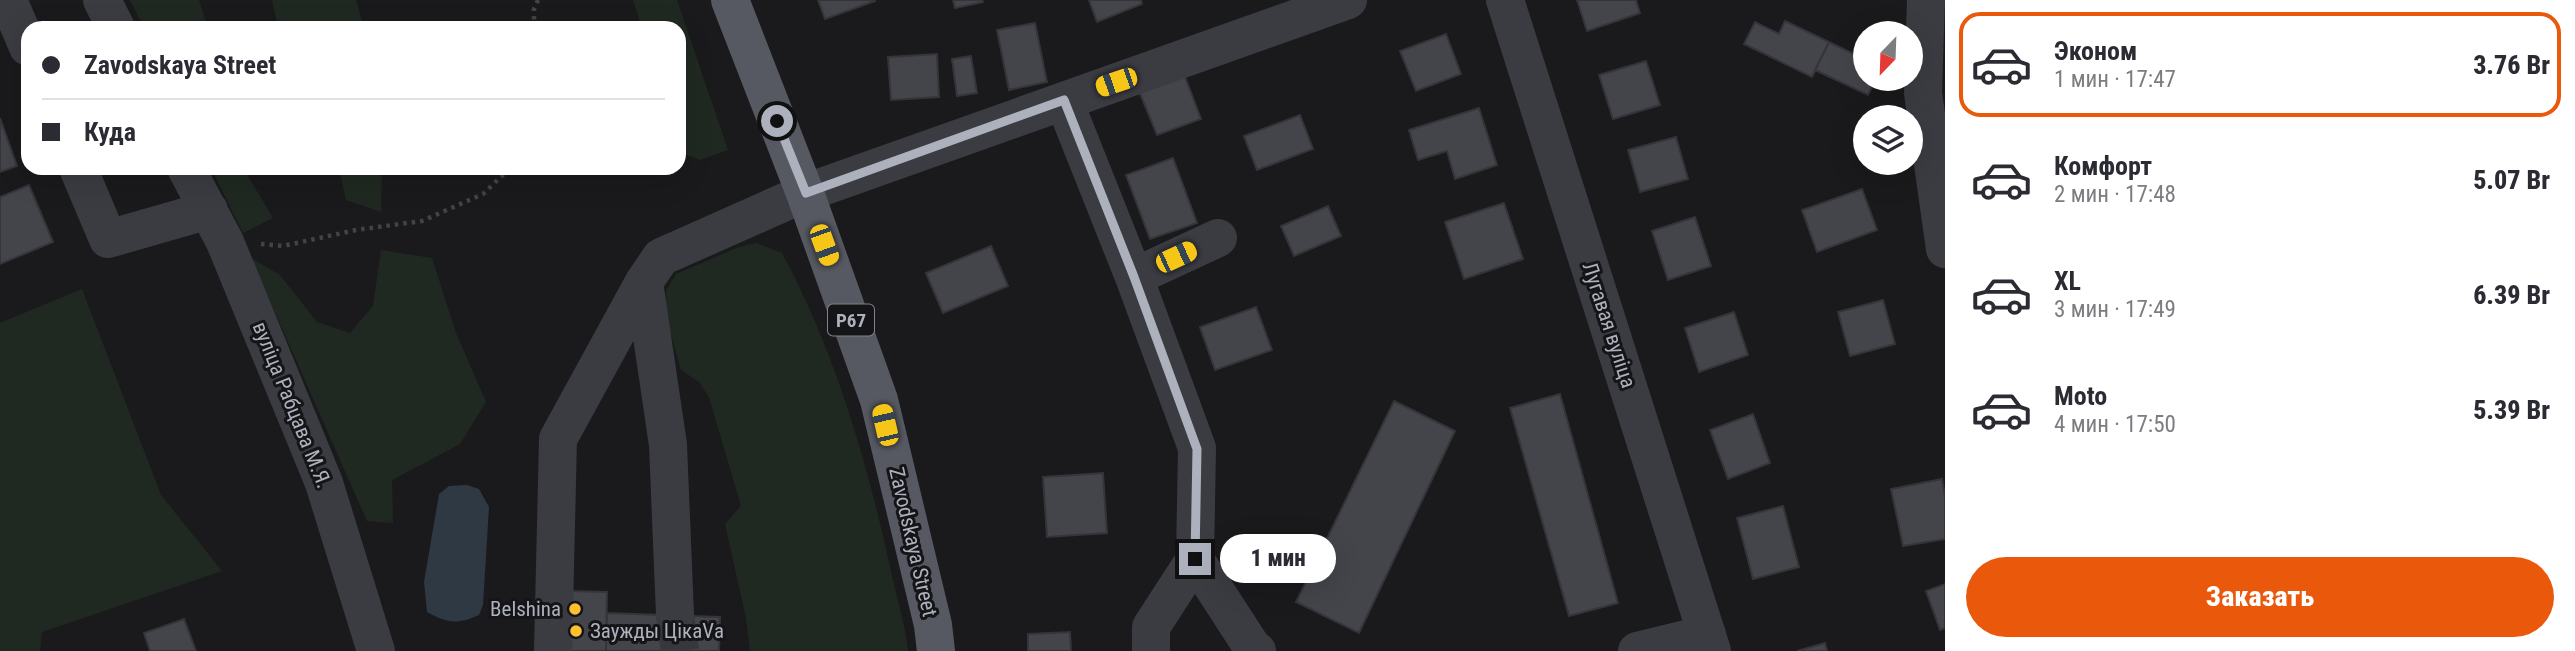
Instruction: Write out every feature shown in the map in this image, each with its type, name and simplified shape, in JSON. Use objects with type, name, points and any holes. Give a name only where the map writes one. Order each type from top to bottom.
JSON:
[{"type":"main road","name":"Zavodskaya Street","points":[[730,0],[806,193],[879,400],[933,625],[936,651]]},
{"type":"street","points":[[8,0],[21,31]]},
{"type":"street","points":[[102,0],[112,21]]},
{"type":"street","points":[[552,651],[558,439],[644,282],[661,257],[806,193],[1348,0]]},
{"type":"street","name":"Лугавая вуліца","points":[[1505,0],[1710,642]]},
{"type":"street","points":[[1926,0],[1923,93],[1945,249]]},
{"type":"street","points":[[1064,100],[1134,277],[1197,449],[1195,559],[1152,627],[1151,651]]},
{"type":"street","points":[[81,175],[108,239],[217,226]]},
{"type":"street","name":"вуліца Рабцава М.Я.","points":[[190,175],[217,226],[324,483],[376,651]]},
{"type":"street","points":[[1134,277],[1218,237]]},
{"type":"street","points":[[644,282],[668,445],[675,615]]},
{"type":"street","points":[[1195,559],[1257,651]]},
{"type":"street","points":[[1637,651],[1710,642]]},
{"type":"path","points":[[534,21],[534,9],[538,0]]},
{"type":"path","points":[[217,226],[283,246],[356,230],[422,221],[483,194],[503,175]]},
{"type":"shaded area","points":[[130,0],[199,0],[206,21],[140,21]]},
{"type":"shaded area","points":[[272,0],[356,0],[362,21],[276,21]]},
{"type":"shaded area","points":[[633,0],[677,0],[684,21],[640,21]]},
{"type":"shaded area","points":[[686,26],[728,150],[700,160],[686,155]]},
{"type":"shaded area","points":[[214,175],[247,175],[273,218],[243,233]]},
{"type":"shaded area","points":[[341,175],[382,175],[381,212],[346,200]]},
{"type":"shaded area","points":[[756,243],[782,253],[818,328],[833,367],[871,487],[908,651],[750,651],[746,618],[725,524],[741,506],[709,397],[699,382],[681,370],[665,313],[666,291],[676,274],[739,247]]},
{"type":"shaded area","points":[[381,250],[432,258],[456,333],[486,402],[460,444],[392,480],[393,523],[367,521],[251,258],[280,275],[317,322],[350,333],[373,306]]},
{"type":"shaded area","points":[[82,289],[161,495],[222,571],[42,632],[40,651],[0,651],[0,323]]},
{"type":"shaded area","points":[[467,485],[479,489],[489,507],[483,605],[479,615],[452,621],[440,619],[427,612],[424,582],[439,494],[449,486]]},
{"type":"building","points":[[818,0],[874,0],[875,1],[825,19]]},
{"type":"building","points":[[953,0],[982,0],[983,2],[955,8]]},
{"type":"building","points":[[1089,0],[1141,0],[1142,4],[1097,22]]},
{"type":"building","points":[[1577,0],[1636,0],[1640,13],[1587,31]]},
{"type":"building","points":[[1785,21],[1829,42],[1812,77],[1744,44],[1755,22],[1779,34]]},
{"type":"building","points":[[1035,23],[1047,82],[1009,90],[997,30]]},
{"type":"building","points":[[1446,34],[1461,74],[1416,91],[1400,51]]},
{"type":"building","points":[[1829,42],[1853,54],[1853,88],[1815,70]]},
{"type":"building","points":[[937,54],[939,97],[891,100],[888,57]]},
{"type":"building","points":[[971,56],[977,93],[957,96],[952,59]]},
{"type":"building","points":[[1646,61],[1660,105],[1613,119],[1599,75]]},
{"type":"building","points":[[1184,74],[1201,119],[1157,135],[1139,91]]},
{"type":"building","points":[[1479,108],[1497,165],[1455,179],[1447,151],[1418,160],[1409,130]]},
{"type":"building","points":[[1300,115],[1313,149],[1257,170],[1244,136]]},
{"type":"building","points":[[0,118],[17,166],[0,172]]},
{"type":"building","points":[[1676,137],[1688,179],[1640,192],[1628,150]]},
{"type":"building","points":[[1173,158],[1197,223],[1150,239],[1126,175]]},
{"type":"building","points":[[29,185],[53,242],[0,264],[0,197]]},
{"type":"building","points":[[1862,189],[1877,230],[1817,252],[1802,210]]},
{"type":"building","points":[[1504,203],[1523,259],[1464,279],[1445,222]]},
{"type":"building","points":[[1328,206],[1341,236],[1294,256],[1281,226]]},
{"type":"building","points":[[1695,217],[1711,266],[1668,280],[1652,231]]},
{"type":"building","points":[[991,246],[1008,286],[943,313],[926,273]]},
{"type":"building","points":[[1883,300],[1895,344],[1850,356],[1838,312]]},
{"type":"building","points":[[1256,307],[1272,350],[1215,370],[1200,327]]},
{"type":"building","points":[[1734,312],[1748,355],[1699,372],[1685,328]]},
{"type":"building","points":[[1560,394],[1618,603],[1569,616],[1510,408]]},
{"type":"building","points":[[1394,401],[1455,431],[1359,633],[1296,602]]},
{"type":"building","points":[[1753,414],[1770,463],[1728,479],[1710,430]]},
{"type":"building","points":[[1103,473],[1107,533],[1047,537],[1043,477]]},
{"type":"building","points":[[1942,479],[1945,496],[1945,539],[1903,546],[1891,489]]},
{"type":"building","points":[[1783,506],[1799,567],[1753,579],[1737,518]]},
{"type":"building","points":[[1945,584],[1945,628],[1940,630],[1926,591]]},
{"type":"building","points":[[570,591],[607,592],[606,651],[568,651]]},
{"type":"building","points":[[607,613],[720,617],[719,651],[606,651]]},
{"type":"building","points":[[184,619],[196,651],[150,651],[144,633]]},
{"type":"building","points":[[1070,632],[1071,651],[1028,651],[1028,634]]},
{"type":"building","points":[[1825,643],[1827,651],[1797,651]]},
{"type":"tunnel","points":[[675,615],[680,651]]},
{"type":"place","name":"Belshina","points":[[575,609]]},
{"type":"place","name":"Заужды ЦікаVа","points":[[576,631]]},
{"type":"route","points":[[777,121],[806,193],[1064,100],[1134,277],[1197,449],[1195,559]]}]
